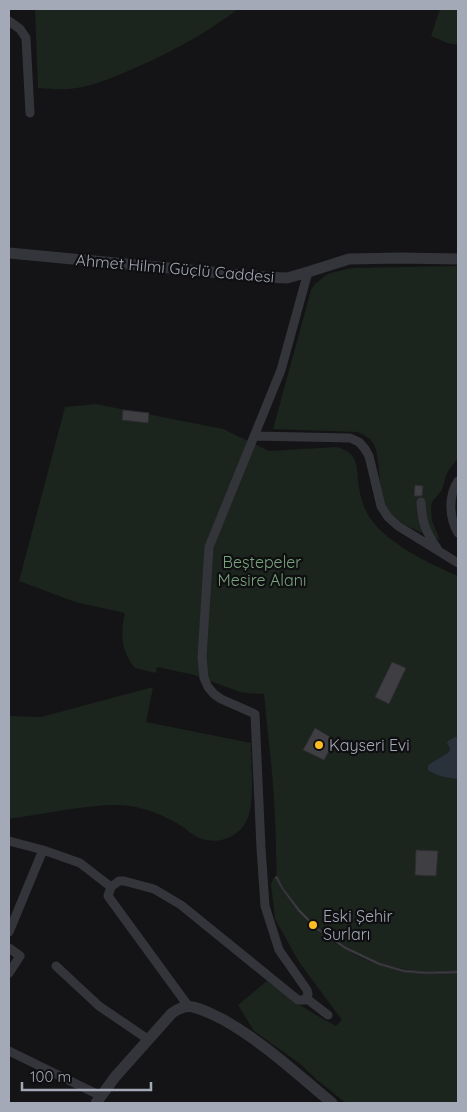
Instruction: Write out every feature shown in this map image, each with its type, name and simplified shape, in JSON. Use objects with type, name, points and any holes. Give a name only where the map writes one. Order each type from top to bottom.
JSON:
[{"type":"street","points":[[9,21],[20,29],[26,38],[30,113]]},
{"type":"street","name":"Ahmet Hilmi Güçlü Caddesi","points":[[9,254],[287,278],[349,259],[458,259]]},
{"type":"street","points":[[189,1007],[108,896],[111,887],[119,882],[124,881],[154,889],[181,904],[296,999],[300,1001],[306,998],[308,994],[280,950],[265,906],[255,714],[214,694],[204,678],[202,657],[209,547],[280,370],[308,272]]},
{"type":"street","points":[[254,436],[350,438],[358,442],[369,456],[381,506],[388,517],[398,526],[458,563]]},
{"type":"street","points":[[458,481],[452,494],[451,508],[454,526],[458,532]]},
{"type":"street","points":[[421,502],[422,520],[428,536],[439,551]]},
{"type":"street","points":[[9,841],[80,863],[111,887]]},
{"type":"street","points":[[9,932],[43,850]]},
{"type":"street","points":[[9,948],[20,956],[9,973]]},
{"type":"street","points":[[56,966],[99,1006],[149,1040]]},
{"type":"street","points":[[306,998],[328,1015]]},
{"type":"street","points":[[9,1051],[98,1100],[172,1013],[178,1009],[193,1007],[234,1026],[263,1046],[325,1101]]},
{"type":"green space","points":[[35,9],[238,9],[196,37],[152,60],[94,84],[62,89],[38,88]]},
{"type":"green space","points":[[440,9],[458,9],[458,45],[447,43],[431,36]]},
{"type":"green space","points":[[458,266],[458,459],[446,475],[442,490],[432,502],[432,521],[440,540],[398,521],[389,511],[383,498],[376,450],[372,441],[367,437],[358,432],[273,429],[311,290],[315,284],[330,273],[352,268]]},
{"type":"green space","name":"Beştepeler Mesire Alanı","points":[[96,404],[223,429],[269,451],[337,447],[344,450],[350,453],[356,462],[359,490],[367,513],[374,524],[407,550],[433,565],[458,576],[458,971],[416,971],[376,961],[357,953],[322,930],[293,903],[285,892],[277,874],[273,787],[264,694],[240,692],[194,675],[157,667],[156,673],[135,668],[124,649],[122,628],[125,613],[75,602],[19,581],[65,407]]},
{"type":"green space","points":[[153,687],[146,722],[251,743],[251,808],[241,830],[222,840],[205,840],[196,837],[180,825],[162,816],[143,809],[122,805],[89,807],[9,819],[9,716],[41,717]]},
{"type":"green space","points":[[275,877],[290,900],[308,921],[329,939],[352,953],[377,964],[403,971],[430,974],[458,973],[458,1103],[346,1103],[299,1063],[254,1031],[238,1005],[267,981],[300,1005],[336,1026],[342,1020],[299,962],[275,919],[271,884]]},
{"type":"shaded area","points":[[458,737],[458,779],[438,775],[428,770],[428,766],[431,763],[448,753],[450,749],[447,744],[448,741]]},
{"type":"building","points":[[123,410],[149,413],[148,423],[122,420]]},
{"type":"building","points":[[415,485],[423,486],[422,496],[414,496]]},
{"type":"building","points":[[392,662],[406,668],[389,704],[375,697]]},
{"type":"building","name":"Kayseri Evi","points":[[315,728],[335,740],[324,760],[303,750]]},
{"type":"building","points":[[416,850],[438,851],[436,876],[415,875]]},
{"type":"building","name":"Eski Şehir Surları","points":[[277,876],[283,888],[300,910],[318,928],[346,947],[380,963],[404,970],[428,972],[458,971],[458,973],[428,974],[404,972],[379,965],[345,949],[316,929],[298,911],[282,889],[275,877]]},
{"type":"place","name":"Kayseri Evi","points":[[319,745]]},
{"type":"place","name":"Eski Şehir Surları","points":[[313,925]]}]
